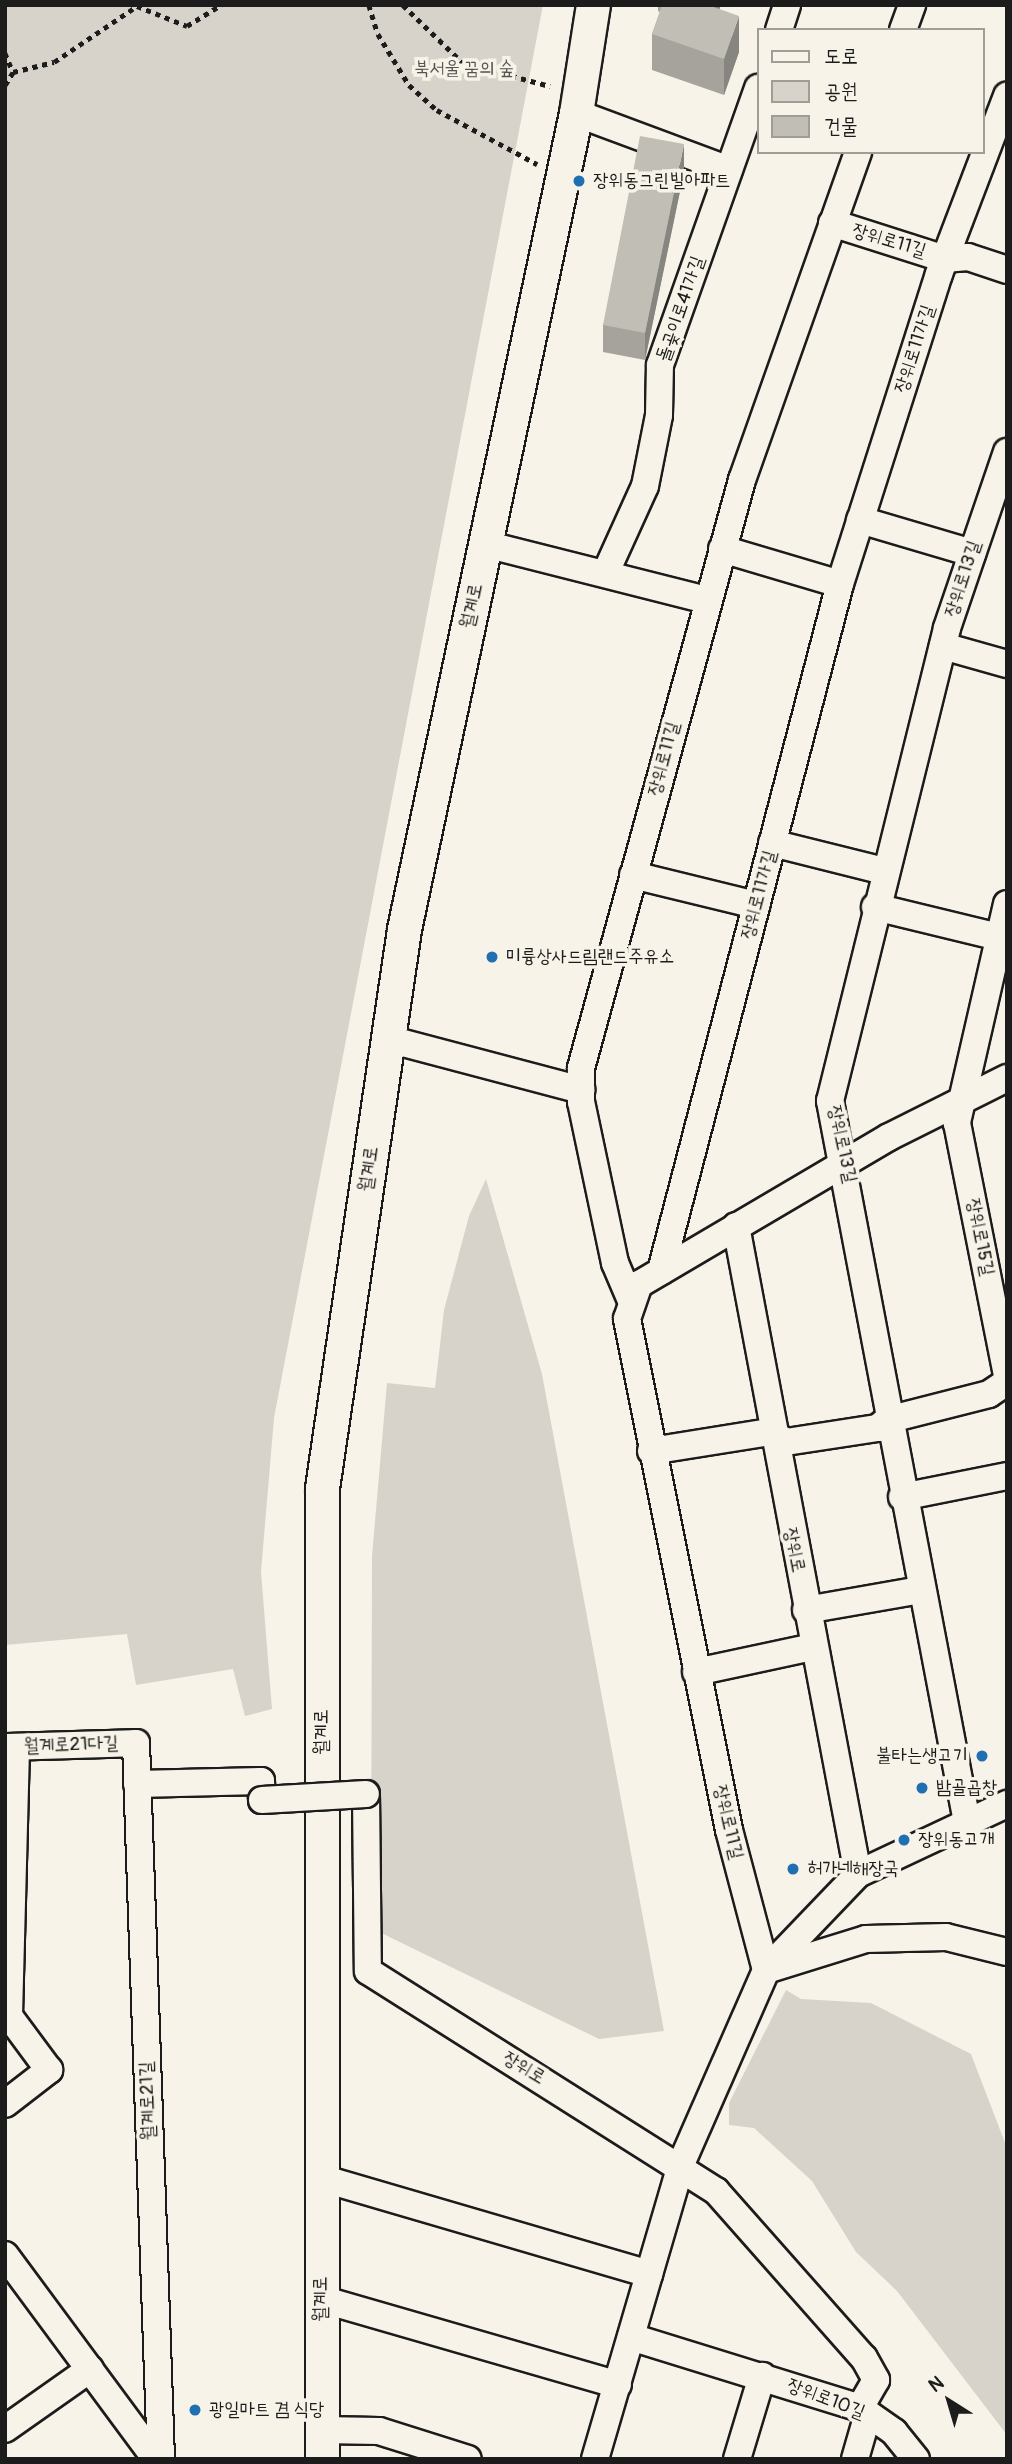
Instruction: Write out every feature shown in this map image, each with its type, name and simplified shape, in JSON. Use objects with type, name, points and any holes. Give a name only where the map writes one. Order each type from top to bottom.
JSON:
[{"type":"main road","name":"월계로","points":[[321,2444],[322,1488],[404,929],[578,103],[593,5]]},
{"type":"street","points":[[780,28],[788,5]]},
{"type":"street","points":[[904,28],[912,5]]},
{"type":"street","name":"돌곶이로41가길","points":[[606,572],[645,486],[659,415],[660,365],[757,91]]},
{"type":"street","name":"장위로11가길","points":[[661,1271],[840,584],[945,258],[1007,96]]},
{"type":"street","points":[[578,103],[729,170]]},
{"type":"street","name":"장위로11길","points":[[766,1970],[696,1672],[627,1319],[632,1303],[615,1263],[581,1090],[581,1068],[722,549],[857,154]]},
{"type":"street","name":"장위로11길","points":[[832,223],[945,258]]},
{"type":"street","points":[[945,258],[968,257],[1007,270]]},
{"type":"street","name":"장위로13길","points":[[967,1822],[887,1420],[847,1162],[830,1101],[875,907],[943,646],[1007,452]]},
{"type":"street","points":[[860,520],[972,553]]},
{"type":"street","points":[[485,544],[606,572],[707,600]]},
{"type":"street","points":[[722,549],[840,584]]},
{"type":"street","points":[[943,646],[1007,664]]},
{"type":"street","points":[[772,843],[884,871]]},
{"type":"street","points":[[633,875],[756,905]]},
{"type":"street","name":"장위로15길","points":[[1007,904],[1002,939],[961,1097],[957,1123],[1007,1376]]},
{"type":"street","points":[[875,907],[1002,939]]},
{"type":"street","points":[[388,1039],[581,1090]]},
{"type":"street","points":[[632,1303],[639,1284],[961,1097],[1007,1078]]},
{"type":"street","name":"장위로","points":[[736,1226],[770,1432],[858,1874]]},
{"type":"street","points":[[651,1451],[770,1432],[786,1442],[878,1428],[887,1420],[989,1394],[1007,1382]]},
{"type":"street","points":[[902,1497],[1007,1476]]},
{"type":"street","points":[[806,1610],[921,1590]]},
{"type":"street","points":[[696,1672],[813,1647]]},
{"type":"street","name":"월계로21다길","points":[[11,1747],[136,1742]]},
{"type":"street","name":"월계로21길","points":[[136,1742],[158,2459]]},
{"type":"street","points":[[5,2104],[49,2070],[9,2016],[11,1747]]},
{"type":"street","name":"장위로","points":[[137,1784],[261,1781],[262,1800],[366,1794],[368,1971],[681,2164],[742,2218],[864,2358],[876,2380],[864,2411]]},
{"type":"street","points":[[595,2459],[681,2164],[766,1970],[858,1874],[1007,1804]]},
{"type":"street","points":[[766,1970],[866,1939],[946,1937],[1002,1946]]},
{"type":"street","points":[[321,2178],[649,2274]]},
{"type":"street","points":[[7,2261],[158,2459]]},
{"type":"street","points":[[321,2299],[618,2385]]},
{"type":"street","name":"장위로10길","points":[[631,2337],[762,2376],[864,2411],[916,2459]]},
{"type":"street","points":[[5,2429],[90,2369]]},
{"type":"street","name":"장위로10길","points":[[737,2459],[762,2376]]},
{"type":"street","points":[[855,2459],[864,2411]]},
{"type":"street","name":"월계로","points":[[321,2444],[379,2431],[468,2459]]},
{"type":"path","points":[[5,85],[13,72],[54,62],[137,6],[187,26],[221,5]]},
{"type":"path","points":[[369,5],[409,85],[491,142],[563,176]]},
{"type":"path","points":[[402,5],[463,62],[578,103]]},
{"type":"path","points":[[5,53],[13,72]]},
{"type":"green space","name":"북서울 꿈의 숲","points":[[5,5],[543,5],[274,1418],[261,1572],[272,1709],[245,1716],[233,1669],[136,1685],[127,1634],[5,1645]]},
{"type":"green space","points":[[486,1179],[542,1374],[664,2031],[599,2039],[371,1928],[372,1556],[387,1383],[435,1388],[444,1310],[469,1216]]},
{"type":"green space","points":[[786,1990],[801,1999],[871,2003],[971,2054],[1007,2148],[1007,2435],[897,2291],[856,2252],[812,2181],[754,2128],[729,2125],[729,2103]]},
{"type":"building","points":[[662,5],[708,5],[739,16],[724,59],[652,34]]},
{"type":"building","points":[[640,136],[684,144],[645,333],[603,325]]},
{"type":"place","name":"장위동그린빌아파트","points":[[579,181]]},
{"type":"place","name":"미륭상사드림랜드주유소","points":[[492,957]]},
{"type":"place","name":"불타는생고기","points":[[982,1756]]},
{"type":"place","name":"밤골곱창","points":[[922,1788]]},
{"type":"place","name":"장위동고개","points":[[904,1840]]},
{"type":"place","name":"허가네해장국","points":[[793,1869]]},
{"type":"place","name":"광일마트 겸 식당","points":[[195,2410]]}]
